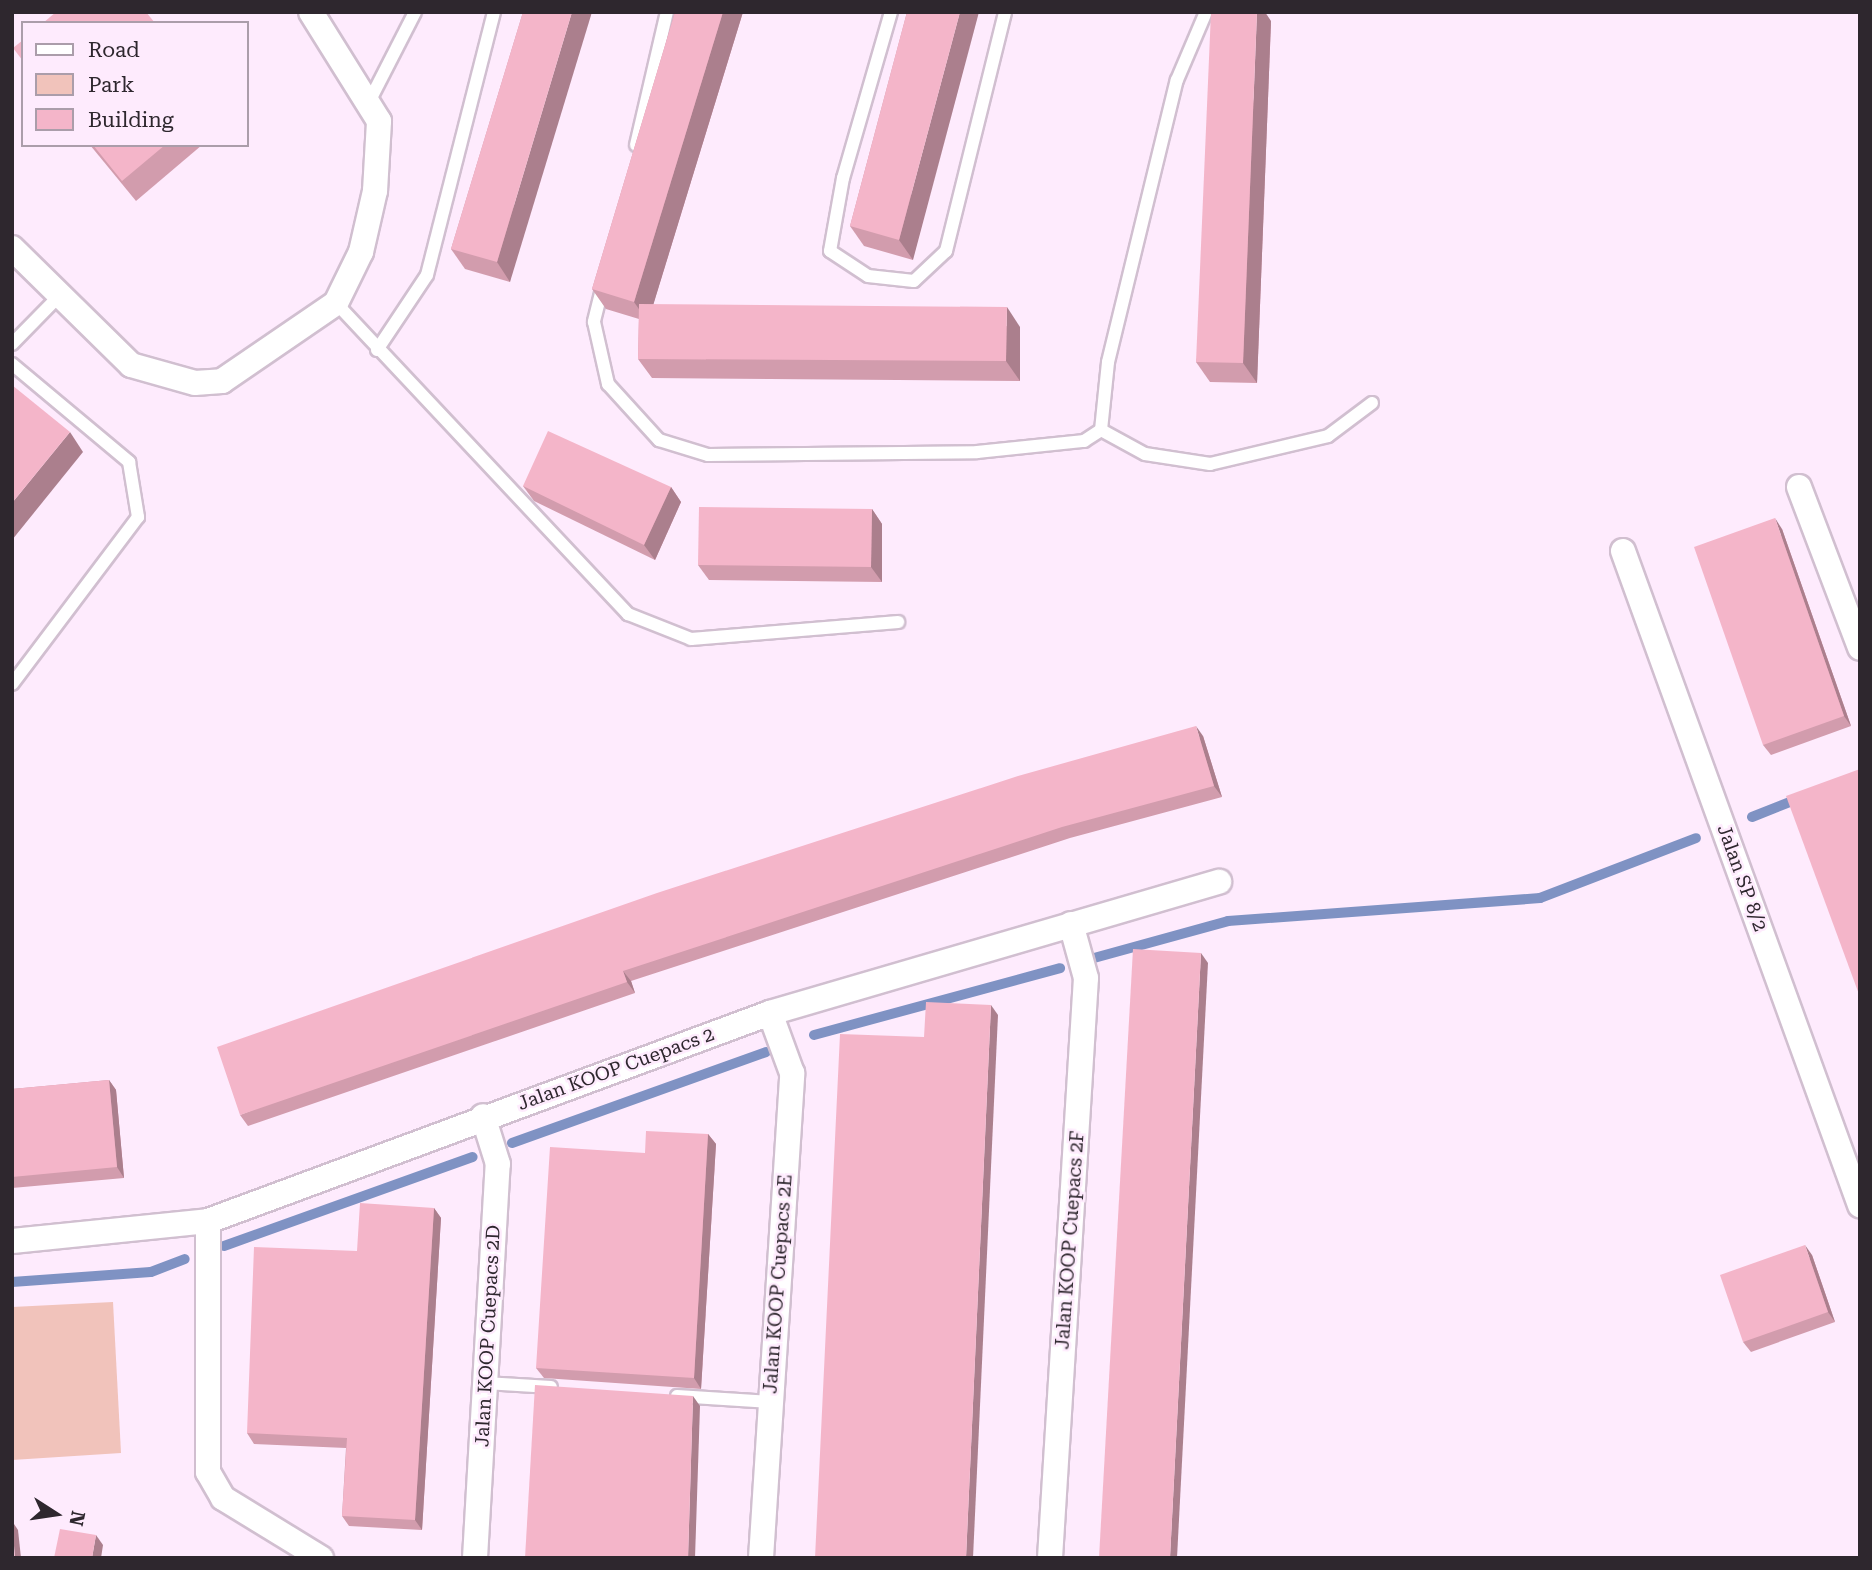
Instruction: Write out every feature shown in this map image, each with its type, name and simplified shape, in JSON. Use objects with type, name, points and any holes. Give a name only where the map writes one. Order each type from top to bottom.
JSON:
[{"type":"street","points":[[12,248],[58,297],[131,365],[195,383],[222,381],[336,303],[361,252],[375,191],[379,121],[311,12]]},
{"type":"street","points":[[1799,487],[1860,648]]},
{"type":"street","name":"Jalan SP 8/2","points":[[1623,551],[1860,1205]]},
{"type":"street","name":"Jalan KOOP Cuepacs 2","points":[[12,1241],[208,1222],[483,1116],[770,1013],[1219,882]]},
{"type":"street","name":"Jalan KOOP Cuepacs 2F","points":[[1050,1558],[1086,978],[1071,924]]},
{"type":"street","name":"Jalan KOOP Cuepacs 2E","points":[[761,1558],[792,1073],[770,1013]]},
{"type":"street","name":"Jalan KOOP Cuepacs 2D","points":[[475,1558],[498,1164],[483,1116]]},
{"type":"street","points":[[208,1222],[208,1472],[223,1498],[321,1558]]},
{"type":"lane","points":[[368,104],[415,12]]},
{"type":"lane","points":[[377,350],[427,275],[494,12]]},
{"type":"lane","points":[[632,161],[667,12]]},
{"type":"lane","points":[[891,12],[843,178],[830,251],[868,276],[914,281],[946,251],[1005,12]]},
{"type":"lane","points":[[1101,430],[1108,362],[1177,80],[1206,12]]},
{"type":"lane","points":[[607,268],[594,322],[598,353],[608,384],[659,440],[708,454],[977,452],[1084,441],[1101,430]]},
{"type":"lane","points":[[12,344],[58,297]]},
{"type":"lane","points":[[336,303],[377,350],[628,614],[691,639],[898,622]]},
{"type":"lane","points":[[12,364],[129,462],[138,517],[12,684]]},
{"type":"lane","points":[[1101,430],[1145,454],[1210,464],[1328,436],[1372,403]]},
{"type":"lane","points":[[485,1383],[567,1389]]},
{"type":"lane","points":[[662,1395],[771,1402]]},
{"type":"green space","points":[[113,1302],[121,1453],[12,1460],[12,1307]]},
{"type":"building","points":[[56,12],[146,12],[153,21],[45,21]]},
{"type":"building","points":[[523,12],[572,12],[497,262],[451,249]]},
{"type":"building","points":[[675,12],[723,12],[634,302],[592,289]]},
{"type":"building","points":[[907,12],[960,12],[899,240],[850,226]]},
{"type":"building","points":[[1211,12],[1257,12],[1243,363],[1196,362]]},
{"type":"building","points":[[21,42],[21,58],[13,48]]},
{"type":"building","points":[[95,147],[163,147],[122,181]]},
{"type":"building","points":[[639,304],[1007,307],[1006,361],[638,359]]},
{"type":"building","points":[[12,385],[70,432],[12,503]]},
{"type":"building","points":[[548,431],[671,487],[644,545],[523,486]]},
{"type":"building","points":[[699,507],[872,509],[871,567],[698,565]]},
{"type":"building","points":[[1775,518],[1844,716],[1763,745],[1694,547]]},
{"type":"building","points":[[1196,726],[1214,786],[1062,827],[623,971],[627,982],[240,1115],[217,1047],[657,893],[1018,776]]},
{"type":"building","points":[[1860,769],[1860,997],[1786,796]]},
{"type":"building","points":[[1133,949],[1201,953],[1170,1558],[1099,1558]]},
{"type":"building","points":[[926,1002],[991,1005],[966,1558],[815,1558],[840,1034],[924,1037]]},
{"type":"building","points":[[109,1080],[117,1167],[12,1177],[12,1089]]},
{"type":"building","points":[[646,1131],[708,1134],[694,1378],[536,1368],[550,1147],[645,1153]]},
{"type":"building","points":[[360,1203],[434,1208],[415,1520],[342,1516],[347,1438],[247,1433],[254,1247],[357,1251]]},
{"type":"building","points":[[1805,1245],[1828,1312],[1743,1342],[1720,1275]]},
{"type":"building","points":[[535,1385],[693,1396],[688,1558],[525,1558]]},
{"type":"building","points":[[60,1529],[96,1535],[92,1558],[54,1558]]},
{"type":"building","points":[[12,1532],[15,1558],[12,1558]]},
{"type":"waterway","points":[[1752,817],[1800,798]]},
{"type":"waterway","points":[[1094,958],[1228,921],[1540,898],[1696,838]]},
{"type":"waterway","points":[[814,1035],[1060,968]]},
{"type":"waterway","points":[[512,1143],[766,1052]]},
{"type":"waterway","points":[[224,1246],[473,1157]]},
{"type":"waterway","points":[[12,1282],[151,1272],[185,1259]]}]
